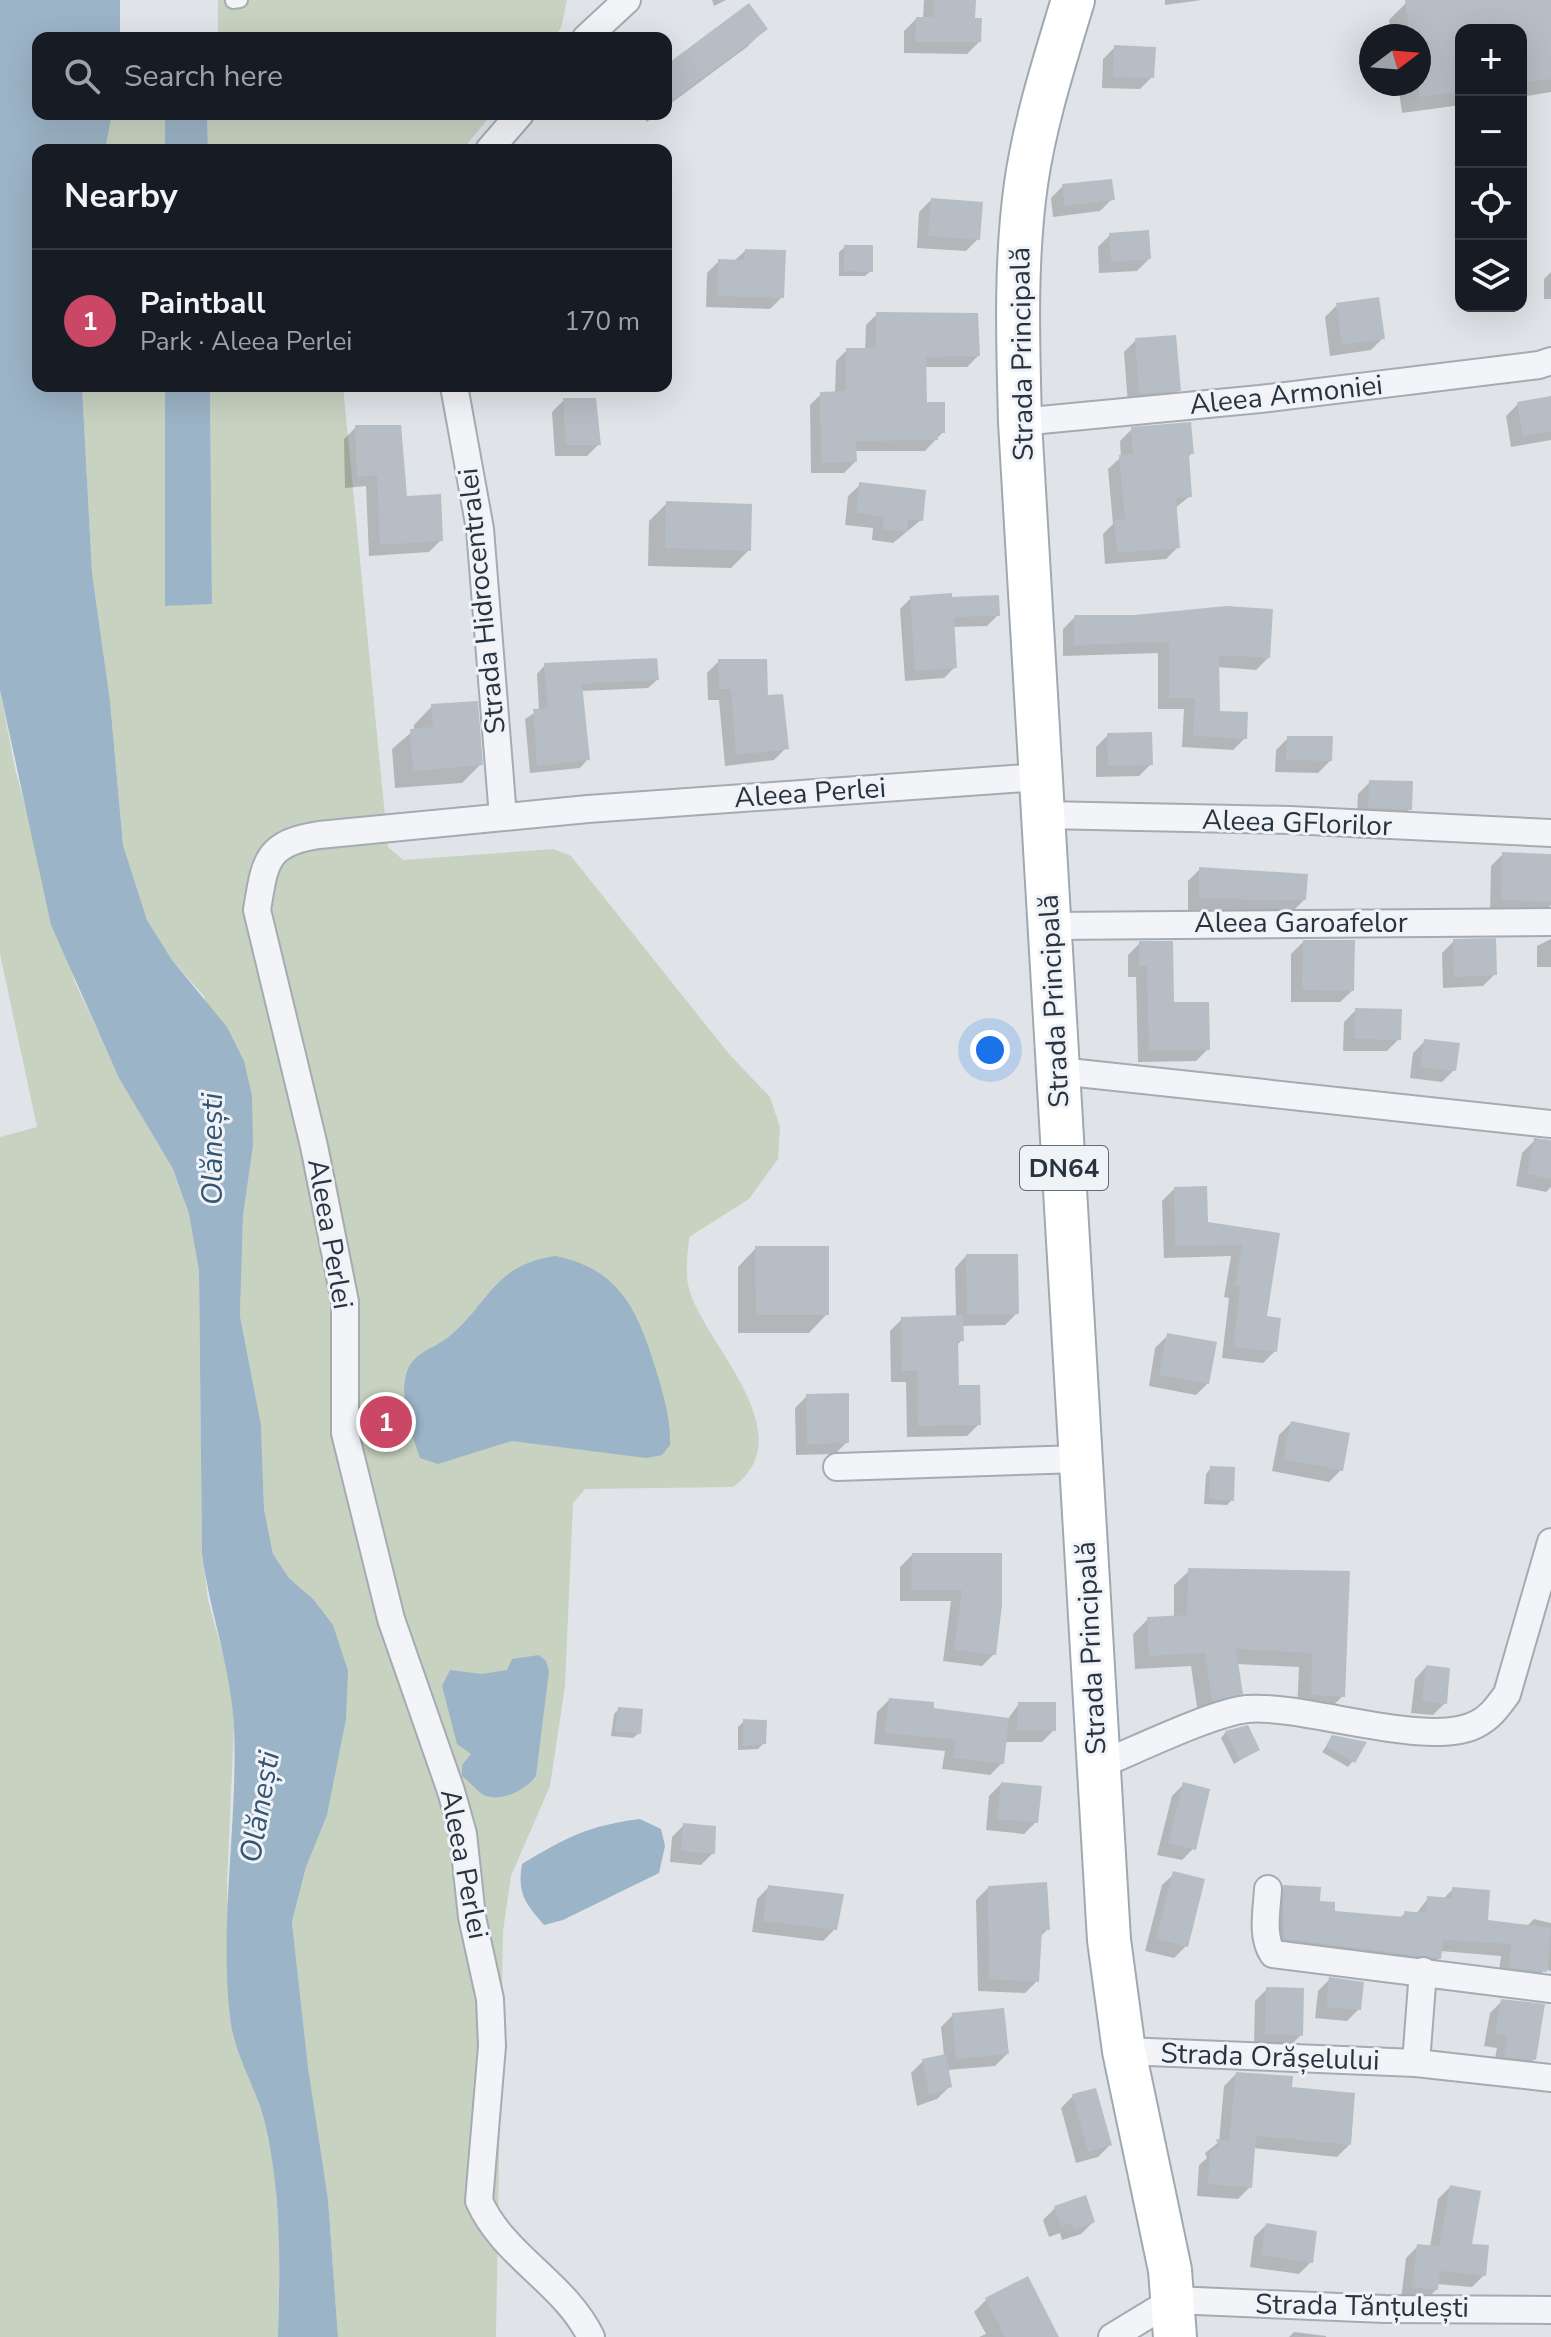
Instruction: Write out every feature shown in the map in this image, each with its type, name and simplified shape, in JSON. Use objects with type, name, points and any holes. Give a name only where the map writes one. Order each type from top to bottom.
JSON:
[{"type":"main road","name":"Strada Principală","points":[[1073,0],[1051,73],[1026,182],[1019,295],[1020,422],[1109,1940],[1124,2051],[1174,2319]]},
{"type":"street","points":[[592,32],[627,0]]},
{"type":"street","points":[[494,144],[515,120]]},
{"type":"street","name":"Aleea Armoniei","points":[[1020,422],[1260,399],[1539,365],[1551,361]]},
{"type":"street","name":"Strada Hidrocentralei","points":[[455,392],[480,529],[503,817]]},
{"type":"street","name":"Aleea Perlei","points":[[591,2337],[561,2292],[508,2246],[488,2221],[479,2201],[492,2031],[490,1999],[472,1917],[463,1834],[391,1619],[345,1433],[345,1302],[314,1146],[257,910],[271,856],[288,839],[503,817],[1042,796]]},
{"type":"street","name":"Aleea GFlorilor","points":[[1042,796],[1290,820],[1551,833]]},
{"type":"street","name":"Aleea Garoafelor","points":[[1050,926],[1551,922]]},
{"type":"street","points":[[1059,1071],[1551,1124]]},
{"type":"street","points":[[837,1467],[1080,1459]]},
{"type":"street","points":[[1097,1766],[1229,1713],[1247,1709],[1421,1730],[1452,1732],[1476,1725],[1493,1713],[1507,1694],[1551,1542]]},
{"type":"street","points":[[1268,1889],[1266,1932],[1273,1954],[1551,1989]]},
{"type":"street","name":"Strada Orășelului","points":[[1416,2063],[1423,1971]]},
{"type":"street","name":"Strada Orășelului","points":[[1124,2051],[1416,2063],[1551,2078]]},
{"type":"street","name":"Strada Tănțulești","points":[[1174,2319],[1385,2309],[1551,2310]]},
{"type":"street","points":[[1112,2337],[1174,2319]]},
{"type":"green space","points":[[218,0],[567,0],[558,32],[218,32]]},
{"type":"green space","points":[[111,120],[165,120],[165,144],[106,144]]},
{"type":"green space","points":[[207,120],[487,120],[467,144],[208,144]]},
{"type":"green space","points":[[82,392],[165,392],[166,606],[212,603],[210,392],[344,392],[388,847],[403,860],[553,849],[571,856],[729,1054],[770,1097],[780,1127],[778,1159],[749,1199],[689,1237],[687,1257],[690,1292],[745,1391],[755,1417],[759,1442],[752,1466],[733,1487],[585,1489],[573,1503],[565,1686],[550,1786],[511,1876],[503,1931],[496,2337],[338,2337],[328,2199],[308,2067],[292,1922],[306,1867],[313,1599],[289,1578],[273,1554],[264,1509],[261,1425],[240,1316],[243,1216],[253,1146],[204,996],[172,960],[147,920],[123,845],[110,701],[92,573]]},
{"type":"green space","points":[[0,690],[15,769],[75,982],[119,1077],[173,1169],[189,1214],[199,1271],[202,1554],[208,1600],[231,1684],[234,1727],[227,1884],[230,2018],[263,2117],[274,2167],[280,2243],[278,2337],[0,2337],[0,1137],[37,1127],[0,954]]},
{"type":"water","name":"Olănești","points":[[0,0],[120,0],[120,32],[32,32],[32,120],[111,120],[106,144],[32,144],[32,392],[82,392],[92,573],[110,701],[123,845],[147,920],[172,960],[227,1027],[244,1061],[252,1096],[253,1146],[243,1216],[240,1316],[261,1425],[264,1509],[273,1554],[289,1578],[313,1599],[333,1625],[348,1671],[346,1719],[327,1815],[306,1867],[292,1922],[308,2067],[328,2199],[338,2337],[278,2337],[277,2201],[270,2147],[230,2017],[227,1908],[234,1799],[234,1727],[229,1683],[202,1554],[199,1271],[189,1214],[173,1169],[119,1078],[51,925],[0,690]]},
{"type":"water","points":[[165,120],[207,120],[208,144],[165,144]]},
{"type":"water","points":[[165,392],[210,392],[212,604],[165,606]]},
{"type":"water","points":[[555,1256],[597,1271],[612,1283],[634,1313],[662,1391],[670,1445],[662,1455],[646,1458],[512,1441],[438,1464],[420,1458],[406,1409],[404,1389],[411,1363],[451,1335],[506,1276],[535,1261]]},
{"type":"water","points":[[539,1655],[546,1661],[549,1671],[536,1776],[512,1794],[489,1797],[462,1776],[462,1765],[471,1754],[457,1744],[442,1686],[450,1670],[482,1674],[507,1670],[512,1659]]},
{"type":"water","points":[[640,1819],[661,1829],[665,1846],[659,1873],[563,1920],[544,1925],[524,1897],[522,1864],[578,1834]]},
{"type":"building","points":[[934,0],[976,0],[975,18],[982,18],[981,42],[915,42],[916,17],[933,17]]},
{"type":"building","points":[[1405,0],[1551,0],[1551,79],[1527,82],[1527,24],[1455,24],[1455,93],[1431,96],[1431,24],[1408,24]]},
{"type":"building","points":[[749,3],[768,29],[672,101],[672,61]]},
{"type":"building","points":[[1114,45],[1156,47],[1154,78],[1113,77]]},
{"type":"building","points":[[1112,179],[1115,200],[1064,206],[1062,184]]},
{"type":"building","points":[[931,198],[983,202],[980,240],[928,236]]},
{"type":"building","points":[[1149,230],[1151,259],[1111,262],[1109,233]]},
{"type":"building","points":[[844,245],[873,245],[873,272],[844,271]]},
{"type":"building","points":[[745,249],[786,250],[784,298],[717,296],[718,259],[744,260]]},
{"type":"building","points":[[1379,297],[1385,339],[1342,345],[1336,303]]},
{"type":"building","points":[[876,312],[978,313],[980,356],[926,357],[927,402],[945,402],[945,433],[938,433],[938,440],[856,441],[857,462],[821,463],[820,392],[846,391],[846,348],[876,348]]},
{"type":"building","points":[[1176,335],[1181,391],[1139,394],[1135,338]]},
{"type":"building","points":[[1551,396],[1551,431],[1523,436],[1517,402]]},
{"type":"building","points":[[563,398],[596,398],[601,445],[566,445]]},
{"type":"building","points":[[1191,422],[1194,454],[1189,454],[1192,497],[1176,498],[1180,548],[1117,553],[1114,520],[1125,519],[1119,455],[1133,454],[1131,427]]},
{"type":"building","points":[[355,425],[401,425],[407,496],[441,494],[443,541],[380,545],[377,475],[357,477]]},
{"type":"building","points":[[859,482],[926,490],[923,521],[908,519],[907,532],[883,529],[884,517],[856,513]]},
{"type":"building","points":[[666,501],[752,504],[751,551],[665,548]]},
{"type":"building","points":[[952,593],[952,597],[999,595],[1000,616],[954,617],[957,668],[915,671],[910,596]]},
{"type":"building","points":[[1226,606],[1273,609],[1270,658],[1219,655],[1220,711],[1248,712],[1247,739],[1193,736],[1195,698],[1169,698],[1169,642],[1074,645],[1074,615],[1135,615]]},
{"type":"building","points":[[657,658],[659,680],[582,684],[590,760],[537,766],[533,709],[548,708],[544,663]]},
{"type":"building","points":[[718,659],[767,659],[768,695],[783,694],[789,749],[736,755],[731,689],[719,689]]},
{"type":"building","points":[[478,701],[483,765],[413,771],[410,729],[433,727],[431,704]]},
{"type":"building","points":[[1152,732],[1153,765],[1108,766],[1107,733]]},
{"type":"building","points":[[1287,736],[1333,736],[1332,761],[1286,760]]},
{"type":"building","points":[[1369,780],[1413,781],[1412,810],[1368,808]]},
{"type":"building","points":[[1502,852],[1551,854],[1551,902],[1501,900]]},
{"type":"building","points":[[1199,867],[1308,874],[1306,900],[1199,899]]},
{"type":"building","points":[[1496,938],[1497,975],[1454,977],[1453,939]]},
{"type":"building","points":[[1303,940],[1355,940],[1354,991],[1302,990]]},
{"type":"building","points":[[1139,941],[1173,941],[1174,1002],[1209,1002],[1210,1050],[1149,1051],[1147,966],[1139,966]]},
{"type":"building","points":[[1355,1008],[1402,1009],[1401,1040],[1354,1039]]},
{"type":"building","points":[[1424,1039],[1460,1043],[1456,1071],[1420,1067]]},
{"type":"building","points":[[1534,1138],[1551,1140],[1551,1179],[1527,1174]]},
{"type":"building","points":[[1207,1186],[1208,1222],[1280,1233],[1267,1316],[1281,1318],[1277,1352],[1233,1347],[1240,1287],[1235,1286],[1242,1245],[1175,1246],[1174,1187]]},
{"type":"building","points":[[755,1246],[829,1246],[829,1315],[756,1315]]},
{"type":"building","points":[[966,1254],[1018,1254],[1019,1314],[967,1315]]},
{"type":"building","points":[[963,1315],[964,1341],[958,1341],[959,1385],[980,1385],[981,1425],[918,1426],[917,1371],[902,1371],[901,1317]]},
{"type":"building","points":[[1167,1333],[1217,1342],[1209,1384],[1159,1375]]},
{"type":"building","points":[[849,1393],[849,1443],[807,1444],[806,1394]]},
{"type":"building","points":[[1291,1421],[1350,1433],[1343,1471],[1283,1459]]},
{"type":"building","points":[[1210,1466],[1235,1467],[1234,1501],[1209,1499]]},
{"type":"building","points":[[912,1553],[1002,1553],[1002,1605],[996,1655],[954,1650],[962,1590],[911,1590]]},
{"type":"building","points":[[1188,1568],[1350,1571],[1345,1697],[1311,1695],[1312,1653],[1236,1649],[1243,1694],[1212,1701],[1205,1653],[1149,1656],[1147,1617],[1187,1615]]},
{"type":"building","points":[[1426,1665],[1450,1668],[1447,1704],[1422,1701]]},
{"type":"building","points":[[889,1698],[934,1702],[934,1708],[1009,1718],[1004,1764],[953,1758],[956,1740],[885,1733]]},
{"type":"building","points":[[1018,1702],[1056,1702],[1056,1731],[1017,1730]]},
{"type":"building","points":[[618,1707],[643,1709],[641,1734],[615,1731]]},
{"type":"building","points":[[743,1719],[767,1720],[766,1744],[743,1746]]},
{"type":"building","points":[[1248,1725],[1260,1750],[1240,1760],[1225,1731]]},
{"type":"building","points":[[1332,1735],[1367,1742],[1355,1763],[1326,1746]]},
{"type":"building","points":[[1001,1782],[1042,1786],[1038,1823],[997,1819]]},
{"type":"building","points":[[1183,1782],[1210,1789],[1196,1850],[1168,1843]]},
{"type":"building","points":[[683,1823],[716,1826],[715,1854],[681,1851]]},
{"type":"building","points":[[1173,1871],[1205,1879],[1188,1947],[1156,1939]]},
{"type":"building","points":[[1047,1882],[1050,1930],[1042,1930],[1039,1982],[989,1979],[988,1886]]},
{"type":"building","points":[[768,1885],[844,1894],[837,1930],[763,1921]]},
{"type":"building","points":[[1283,1885],[1321,1887],[1320,1901],[1335,1902],[1335,1911],[1404,1917],[1404,1911],[1426,1913],[1427,1896],[1452,1898],[1452,1887],[1490,1890],[1488,1920],[1551,1928],[1547,1972],[1509,1968],[1511,1944],[1443,1940],[1441,1959],[1284,1939]]},
{"type":"building","points":[[1329,1977],[1364,1982],[1361,2010],[1326,2007]]},
{"type":"building","points":[[1266,1987],[1304,1988],[1303,2036],[1265,2034]]},
{"type":"building","points":[[1501,1999],[1545,2004],[1536,2060],[1504,2057],[1507,2036],[1495,2034]]},
{"type":"building","points":[[1004,2008],[1009,2054],[956,2059],[952,2013]]},
{"type":"building","points":[[946,2054],[952,2087],[929,2095],[922,2059]]},
{"type":"building","points":[[1236,2072],[1293,2076],[1292,2087],[1355,2093],[1351,2145],[1256,2136],[1252,2188],[1208,2184],[1210,2151],[1219,2148],[1216,2139],[1229,2141]]},
{"type":"building","points":[[1096,2088],[1112,2145],[1088,2152],[1072,2094]]},
{"type":"building","points":[[1450,2185],[1481,2191],[1472,2244],[1489,2245],[1486,2276],[1440,2271],[1438,2290],[1412,2287],[1417,2244],[1439,2246]]},
{"type":"building","points":[[1086,2195],[1095,2222],[1074,2230],[1072,2223],[1061,2226],[1054,2206]]},
{"type":"building","points":[[1266,2223],[1317,2231],[1313,2263],[1261,2255]]},
{"type":"building","points":[[1028,2276],[1059,2337],[1005,2337],[985,2298]]},
{"type":"place","name":"Paintball","points":[[386,1422]]}]
